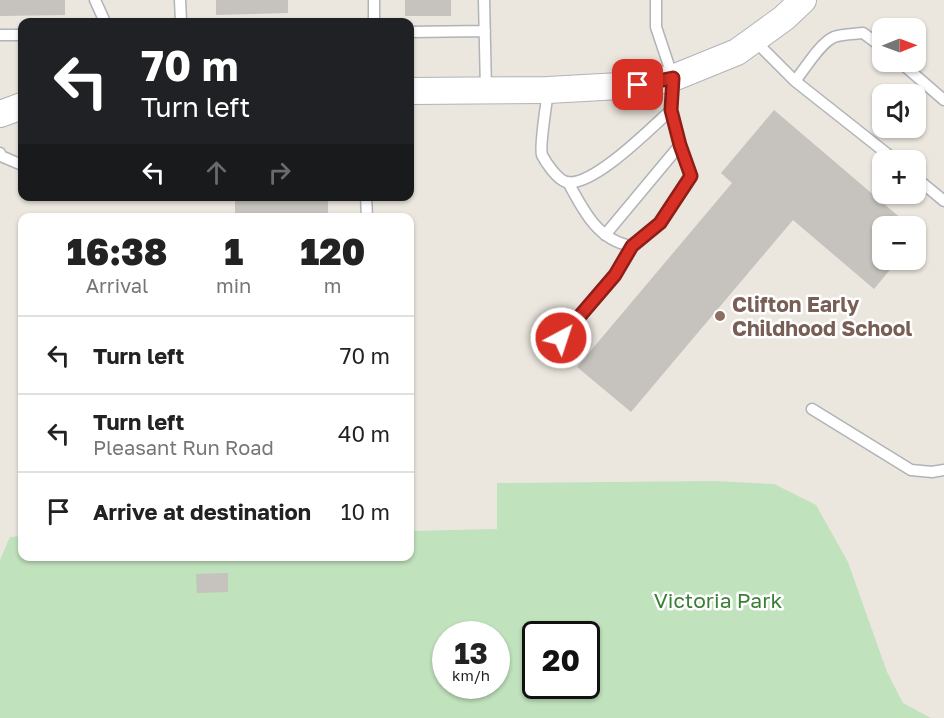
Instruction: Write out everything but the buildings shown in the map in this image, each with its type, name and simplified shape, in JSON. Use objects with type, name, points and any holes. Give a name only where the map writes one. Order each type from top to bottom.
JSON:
[{"type":"street","points":[[414,91],[548,90],[638,85],[673,78],[737,52],[784,18],[803,0]]},
{"type":"street","points":[[0,114],[18,107]]},
{"type":"lane","points":[[95,0],[103,18]]},
{"type":"lane","points":[[180,0],[180,18]]},
{"type":"lane","points":[[374,0],[374,18]]},
{"type":"lane","points":[[484,0],[486,90]]},
{"type":"lane","points":[[561,338],[615,275],[632,246],[660,223],[691,176],[671,110],[673,78],[656,27],[656,0]]},
{"type":"lane","points":[[414,32],[485,32]]},
{"type":"lane","points":[[795,81],[822,45],[835,37],[863,33],[872,40]]},
{"type":"lane","points":[[0,35],[18,35]]},
{"type":"lane","points":[[754,40],[795,81],[882,150]]},
{"type":"lane","points":[[912,72],[944,100]]},
{"type":"lane","points":[[548,90],[542,153],[559,179],[568,182],[597,174],[671,110]]},
{"type":"lane","points":[[605,235],[680,145]]},
{"type":"lane","points":[[0,153],[1,156],[18,163]]},
{"type":"lane","points":[[568,182],[587,218],[610,240],[632,246]]},
{"type":"lane","points":[[926,186],[944,201]]},
{"type":"lane","points":[[812,410],[911,470],[932,472],[944,470]]},
{"type":"green space","name":"Victoria Park","points":[[716,481],[774,484],[816,505],[848,562],[887,672],[903,703],[931,718],[0,718],[0,560],[10,537],[18,536],[18,561],[414,561],[414,531],[497,529],[497,483]]},
{"type":"place","name":"Clifton Early Childhood School","points":[[720,316]]},
{"type":"route","points":[[561,338],[615,275],[632,246],[660,223],[691,176],[671,110],[673,78],[638,85]]}]
